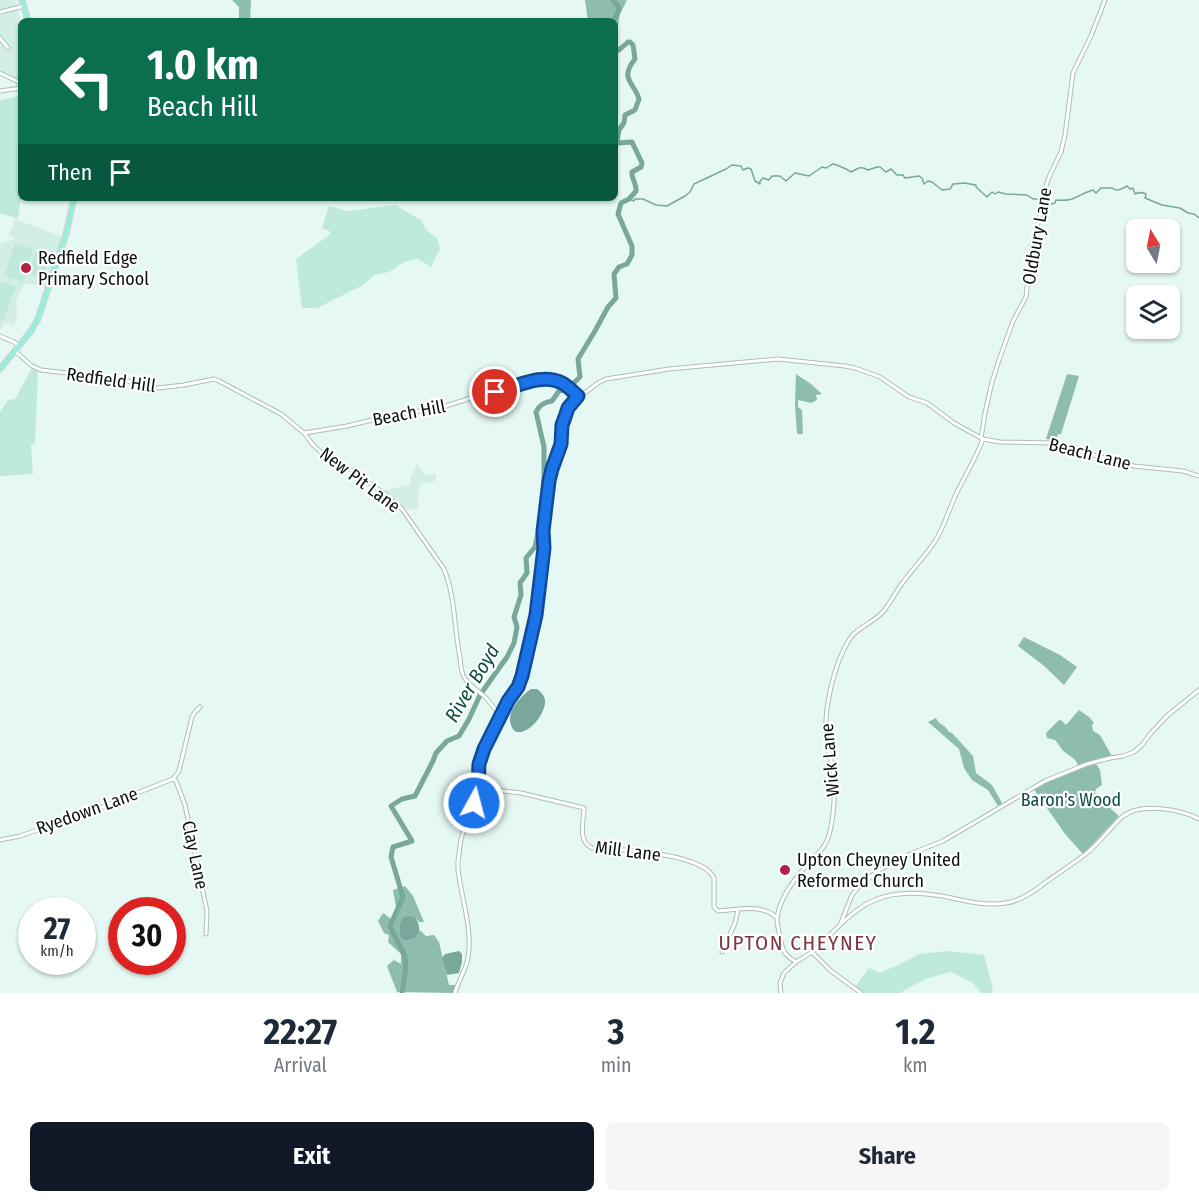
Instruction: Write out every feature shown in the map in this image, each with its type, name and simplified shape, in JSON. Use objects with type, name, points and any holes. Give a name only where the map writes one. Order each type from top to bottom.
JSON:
[{"type":"main road","points":[[22,0],[27,18]]},
{"type":"main road","points":[[0,369],[20,346],[38,319],[74,201]]},
{"type":"street","name":"Oldbury Lane","points":[[982,439],[985,413],[999,360],[1013,321],[1026,297],[1032,245],[1047,182],[1063,145],[1073,73],[1105,0]]},
{"type":"street","points":[[0,10],[24,6]]},
{"type":"street","points":[[0,38],[8,48]]},
{"type":"street","points":[[0,73],[18,81]]},
{"type":"street","points":[[0,91],[18,88]]},
{"type":"street","points":[[0,336],[20,346]]},
{"type":"street","name":"Redfield Hill","points":[[15,351],[32,366],[41,370],[120,379],[158,388],[214,379],[281,414],[304,433]]},
{"type":"street","points":[[455,993],[469,952],[468,926],[459,878],[458,861],[461,839],[478,788],[480,759],[488,739],[522,676],[536,615],[549,481],[561,444],[562,425],[568,408],[578,396],[606,379],[621,376],[702,365],[785,359],[811,364],[845,366],[872,374],[909,397],[927,403],[954,423],[982,439]]},
{"type":"street","name":"Beach Hill","points":[[304,433],[443,407],[480,395],[510,389],[530,381],[558,382],[578,396]]},
{"type":"street","name":"New Pit Lane","points":[[304,433],[324,455],[358,474],[396,503],[441,564],[452,595],[461,668],[466,681],[484,696],[500,716]]},
{"type":"street","name":"Beach Lane","points":[[982,439],[1000,442],[1050,443],[1134,466],[1183,471],[1199,476]]},
{"type":"street","name":"Wick Lane","points":[[777,918],[781,904],[794,879],[825,846],[829,837],[834,806],[834,779],[828,751],[826,715],[834,680],[849,638],[880,616],[936,539],[976,458],[982,439]]},
{"type":"street","points":[[840,925],[852,895],[875,873],[915,852],[943,841],[1045,781],[1087,764],[1134,752],[1168,715],[1199,690]]},
{"type":"street","points":[[173,779],[178,775],[192,717],[200,707]]},
{"type":"street","name":"Ryedown Lane","points":[[0,840],[20,836],[96,810],[173,779]]},
{"type":"street","name":"Clay Lane","points":[[173,779],[176,781],[185,805],[207,911],[207,934]]},
{"type":"street","name":"Mill Lane","points":[[478,788],[521,794],[585,808],[582,829],[588,847],[628,850],[679,858],[712,873],[714,907],[718,911],[758,908],[772,913],[777,918]]},
{"type":"street","points":[[781,993],[780,979],[784,973],[812,952],[864,905],[877,899],[906,894],[941,896],[974,903],[1007,903],[1020,899],[1088,852],[1128,812],[1150,808],[1190,814],[1199,819]]},
{"type":"street","points":[[722,952],[735,923],[738,910]]},
{"type":"street","points":[[777,918],[783,952],[796,962]]},
{"type":"street","points":[[812,952],[831,971],[861,993]]},
{"type":"shaded area","points":[[0,0],[16,0],[20,18],[18,79],[0,70]]},
{"type":"shaded area","points":[[18,97],[18,201],[21,201],[18,219],[0,213],[0,100]]},
{"type":"shaded area","points":[[395,205],[421,220],[426,230],[437,238],[440,248],[431,267],[418,259],[404,262],[389,272],[374,275],[365,284],[317,308],[302,308],[296,259],[331,232],[322,228],[329,206],[348,211]]},
{"type":"shaded area","name":"Redfield Edge Primary School","points":[[15,219],[63,237],[46,287],[25,283],[16,304],[18,310],[14,326],[5,322],[0,331],[0,244],[15,239],[9,235]]},
{"type":"shaded area","points":[[15,243],[33,249],[23,282],[4,276]]},
{"type":"shaded area","points":[[36,251],[50,256],[43,279],[28,274]]},
{"type":"shaded area","points":[[0,281],[16,287],[3,321],[0,320]]},
{"type":"shaded area","points":[[32,368],[38,372],[35,444],[31,445],[33,474],[0,476],[0,412],[8,400],[15,399]]},
{"type":"shaded area","points":[[417,464],[425,475],[436,474],[436,481],[421,484],[418,509],[404,510],[382,491],[411,484],[410,479]]},
{"type":"shaded area","points":[[531,689],[537,689],[543,695],[545,705],[537,720],[529,728],[516,732],[510,723],[511,712],[518,701]]},
{"type":"shaded area","points":[[415,917],[419,930],[414,938],[404,940],[400,936],[400,926],[402,918]]},
{"type":"shaded area","points":[[459,951],[462,954],[462,962],[459,973],[447,975],[442,958],[445,954]]},
{"type":"shaded area","points":[[948,951],[984,955],[993,988],[991,993],[981,993],[973,983],[951,972],[925,979],[900,993],[863,993],[855,987],[869,968],[880,973],[919,954]]},
{"type":"green space","points":[[232,0],[251,0],[250,18],[239,18],[239,7]]},
{"type":"green space","points":[[585,0],[627,0],[620,14],[618,26],[618,18],[588,18]]},
{"type":"green space","points":[[796,374],[822,394],[816,395],[817,400],[811,403],[798,400],[798,407],[802,410],[803,434],[797,434]]},
{"type":"green space","points":[[1067,374],[1079,376],[1061,434],[1058,434],[1056,441],[1046,439]]},
{"type":"green space","points":[[1024,637],[1060,655],[1077,667],[1064,685],[1018,646]]},
{"type":"green space","name":"Baron's Wood","points":[[1079,710],[1094,723],[1093,731],[1100,735],[1112,756],[1094,761],[1100,770],[1102,785],[1095,792],[1119,816],[1083,854],[1065,834],[1033,788],[1079,769],[1074,759],[1055,740],[1047,738],[1046,733],[1058,721],[1061,720],[1066,725]]},
{"type":"green space","points":[[936,718],[973,756],[976,773],[992,785],[1002,803],[998,806],[988,790],[972,780],[964,768],[959,749],[928,722]]},
{"type":"green space","points":[[405,886],[413,896],[424,922],[419,922],[415,917],[417,936],[420,930],[426,936],[434,935],[439,942],[449,985],[456,985],[454,993],[397,992],[387,966],[394,960],[401,964],[401,954],[388,942],[389,935],[384,933],[378,921],[383,913],[391,919],[396,907],[393,890]]},
{"type":"waterway","name":"River Boyd","points":[[613,0],[619,8],[615,18]]},
{"type":"waterway","name":"River Boyd","points":[[618,50],[628,42],[633,45],[635,59],[630,66],[628,76],[639,99],[635,110],[625,115],[618,136]]},
{"type":"waterway","name":"River Boyd","points":[[402,993],[406,962],[390,926],[403,897],[391,857],[393,847],[412,841],[391,806],[402,799],[415,796],[436,753],[447,741],[459,736],[480,695],[507,657],[514,643],[517,627],[514,617],[521,595],[520,583],[527,573],[526,558],[535,547],[544,505],[544,447],[536,412],[540,406],[552,401],[559,391],[566,390],[580,377],[578,359],[608,307],[616,298],[614,274],[619,267],[627,264],[632,255],[632,246],[618,214],[621,203],[629,199],[636,191],[632,172],[641,167],[642,163],[632,142],[618,143]]},
{"type":"waterway","points":[[629,199],[634,201],[643,199],[656,205],[667,206],[690,192],[694,184],[732,165],[741,166],[743,170],[751,169],[755,181],[760,184],[763,178],[769,180],[772,176],[780,176],[786,181],[795,173],[809,176],[822,167],[826,168],[833,164],[851,172],[862,168],[868,170],[880,167],[886,172],[891,169],[897,175],[903,175],[905,178],[919,176],[924,184],[928,181],[932,182],[942,190],[950,189],[953,184],[964,183],[976,185],[987,197],[992,192],[1027,195],[1052,204],[1056,200],[1072,199],[1093,190],[1096,193],[1101,188],[1118,190],[1127,186],[1130,189],[1133,188],[1135,194],[1145,193],[1145,198],[1162,205],[1180,208],[1199,218]]},
{"type":"place","name":"Redfield Edge Primary School","points":[[26,268]]},
{"type":"place","name":"Upton Cheyney United Reformed Church","points":[[785,870]]},
{"type":"district","name":"UPTON CHEYNEY","points":[[798,943]]},
{"type":"route","points":[[474,803],[478,788],[480,759],[488,739],[522,676],[536,615],[549,481],[561,444],[562,425],[568,408],[578,396],[562,383],[548,380],[525,382],[510,389],[495,392]]}]
